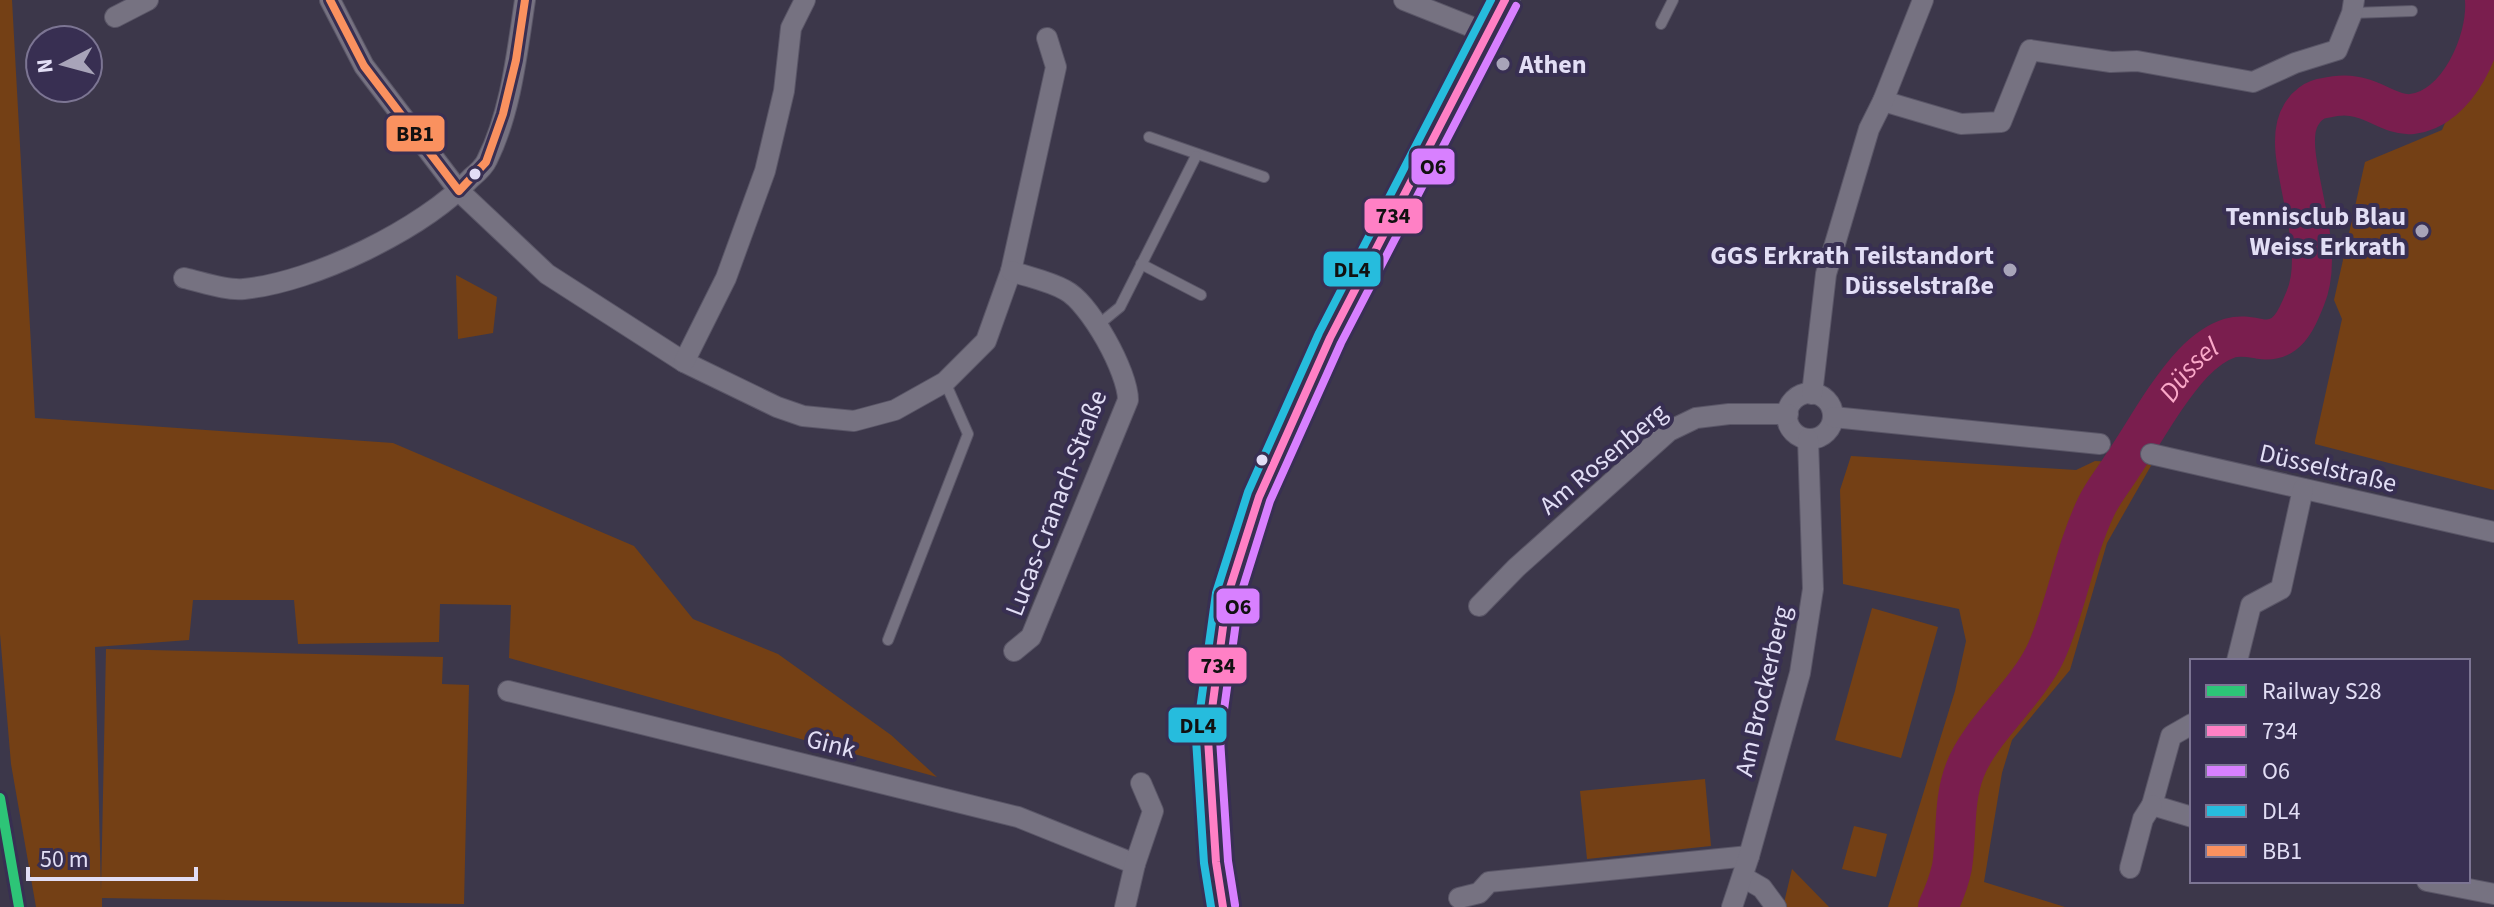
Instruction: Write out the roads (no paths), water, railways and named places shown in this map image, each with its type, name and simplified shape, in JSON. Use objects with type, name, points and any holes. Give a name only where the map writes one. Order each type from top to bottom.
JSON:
[{"type":"main road","points":[[1223,907],[1216,862],[1208,739],[1227,597],[1259,497],[1324,352],[1505,0]]},
{"type":"street","points":[[115,17],[148,0]]},
{"type":"street","points":[[330,0],[364,66],[459,191],[547,274],[684,362],[777,407],[803,416],[854,421],[895,410],[945,382],[986,341],[1011,271],[1056,67],[1047,38]]},
{"type":"street","points":[[184,278],[241,289],[317,271],[385,239],[459,191],[486,162],[503,114],[516,60],[525,0]]},
{"type":"street","points":[[684,362],[726,278],[765,171],[784,91],[791,28],[805,0]]},
{"type":"street","points":[[1404,0],[1487,33]]},
{"type":"street","points":[[1812,394],[1826,274],[1869,129],[1923,0]]},
{"type":"street","points":[[1883,101],[1961,124],[2001,122],[2030,50],[2111,62],[2137,61],[2253,82],[2285,67],[2337,50],[2353,7]]},
{"type":"street","name":"Lucas-Cranach-Straße","points":[[1011,271],[1067,290],[1098,325],[1128,387],[1128,400],[1031,637],[1014,651]]},
{"type":"street","points":[[1812,394],[1819,395],[1830,404],[1833,417],[1828,431],[1808,439],[1791,428],[1788,414],[1793,401],[1812,394]]},
{"type":"street","name":"Am Rosenberg","points":[[1479,606],[1516,568],[1669,431],[1696,418],[1788,414]]},
{"type":"street","points":[[1833,417],[2100,444]]},
{"type":"street","name":"Am Brockerberg","points":[[1732,907],[1800,673],[1813,589],[1808,439]]},
{"type":"street","name":"Düsselstraße","points":[[2151,454],[2494,532]]},
{"type":"street","points":[[2238,659],[2251,605],[2281,589],[2303,489]]},
{"type":"street","name":"Gink","points":[[508,691],[1018,817],[1135,864]]},
{"type":"street","points":[[2130,868],[2171,736],[2190,725]]},
{"type":"street","points":[[1125,907],[1135,864],[1153,811],[1141,783]]},
{"type":"street","points":[[2152,805],[2190,816]]},
{"type":"street","points":[[1460,902],[1479,893],[1489,882],[1749,856]]},
{"type":"street","points":[[1743,877],[1762,888],[1776,907]]},
{"type":"street","points":[[2436,883],[2494,896],[2493,907]]},
{"type":"lane","points":[[1661,24],[1673,0]]},
{"type":"lane","points":[[2353,7],[2412,11]]},
{"type":"lane","points":[[1149,137],[1196,156],[1264,177]]},
{"type":"lane","points":[[1098,325],[1120,307],[1196,156]]},
{"type":"lane","points":[[1141,264],[1201,295]]},
{"type":"lane","points":[[888,640],[968,434],[945,382]]},
{"type":"waterway","name":"Düssel","points":[[1938,907],[1952,867],[1957,805],[1965,770],[1981,740],[2039,666],[2060,615],[2088,524],[2102,496],[2171,390],[2201,355],[2230,338],[2277,338],[2289,329],[2302,307],[2311,276],[2312,251],[2295,151],[2301,115],[2318,100],[2343,95],[2361,98],[2405,114],[2428,109],[2443,100],[2456,87],[2475,53],[2485,16],[2485,0]]},
{"type":"rail line","name":"S28","points":[[0,798],[19,907]]},
{"type":"place","name":"Athen","points":[[1503,64]]},
{"type":"place","name":"Tennisclub Blau Weiss Erkrath","points":[[2422,231]]},
{"type":"place","name":"GGS Erkrath Teilstandort Düsselstraße","points":[[2010,270]]}]
